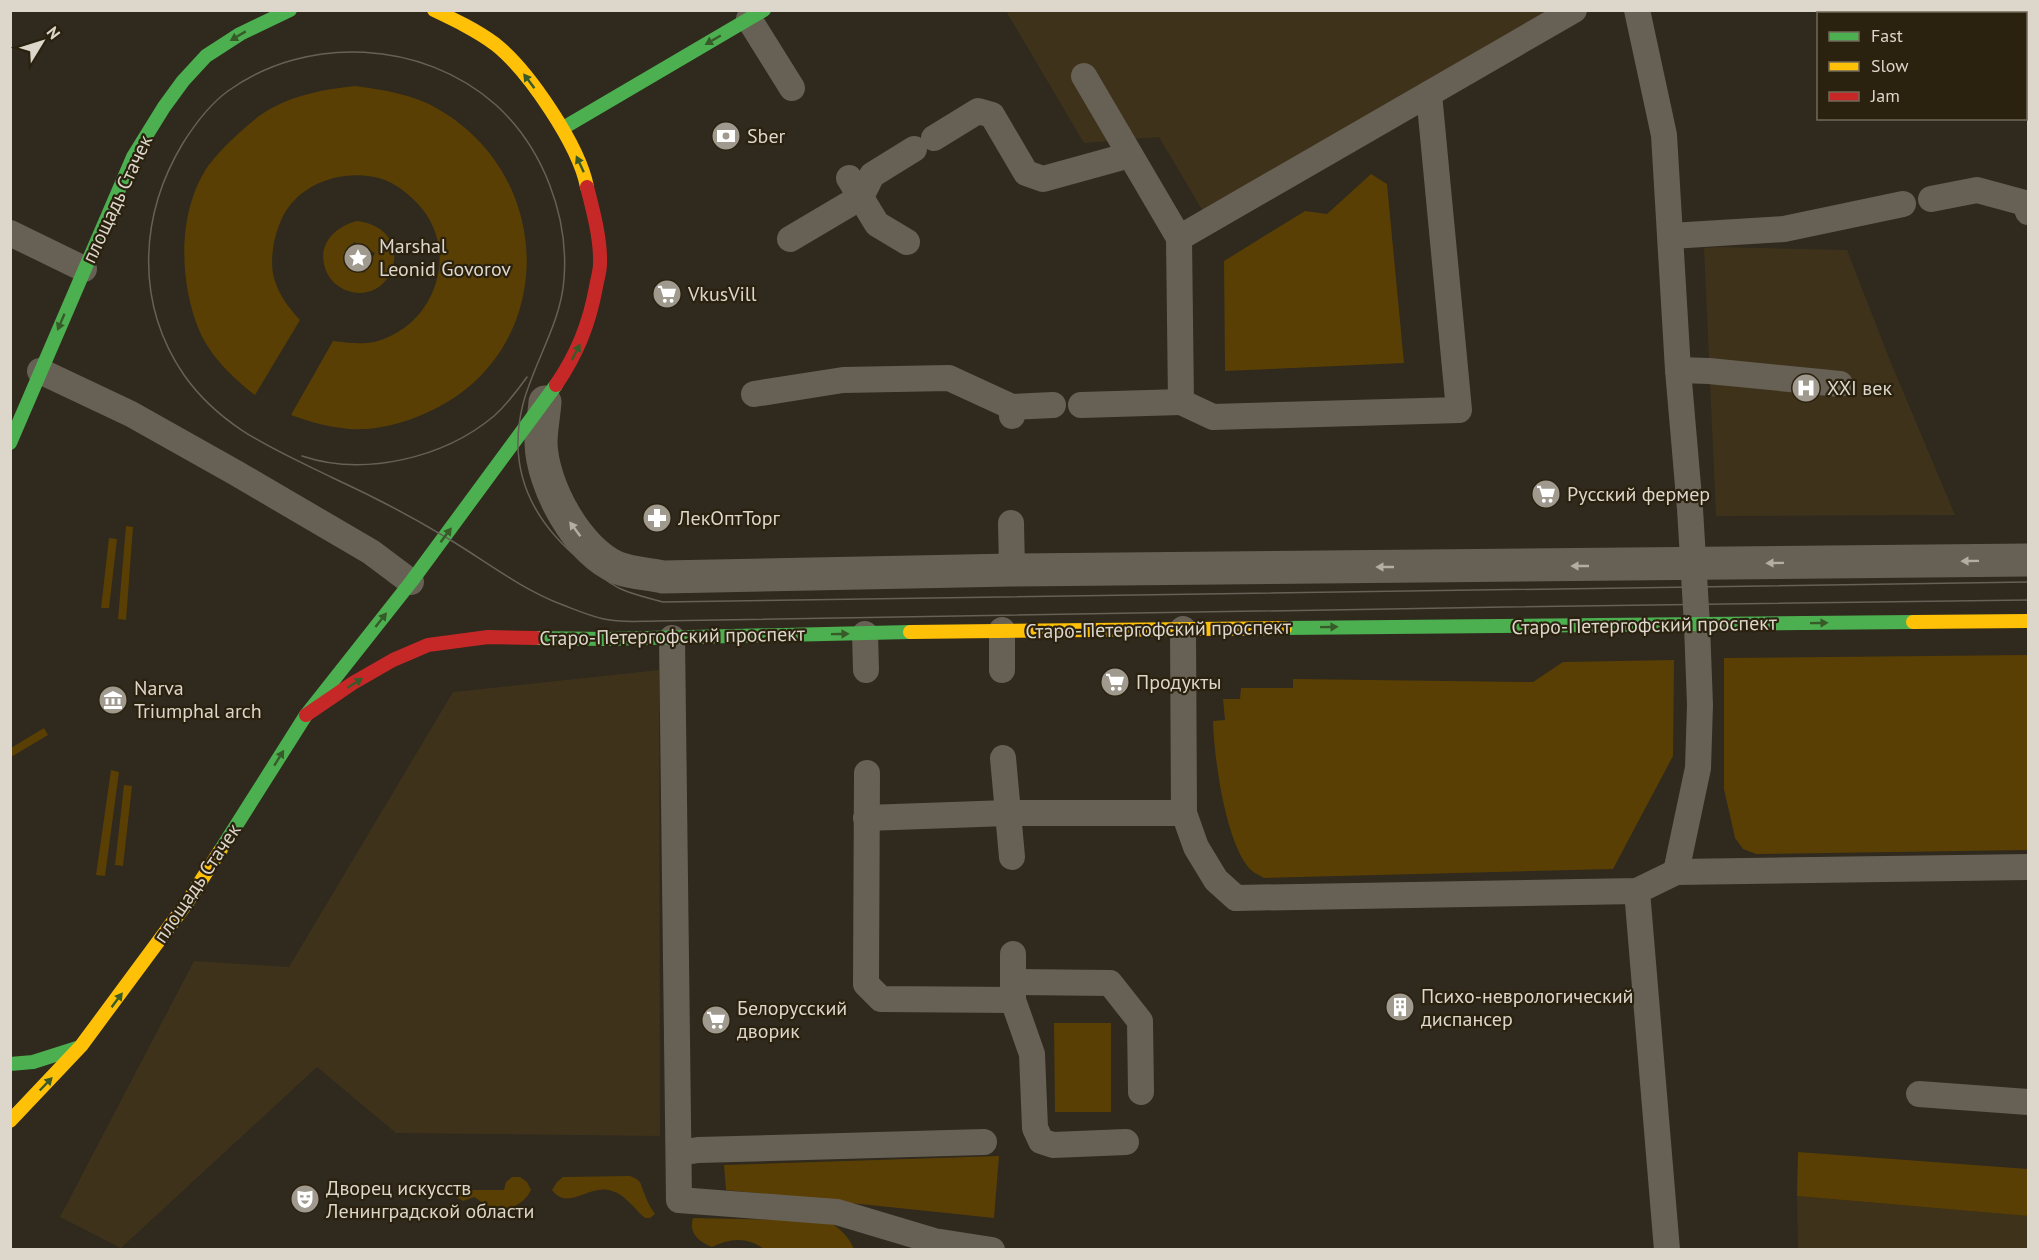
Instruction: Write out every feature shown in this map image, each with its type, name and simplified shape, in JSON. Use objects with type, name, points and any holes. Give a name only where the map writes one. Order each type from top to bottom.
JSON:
[{"type":"main road","name":"площадь Стачек","points":[[10,443],[132,157],[183,81],[206,56],[240,34],[290,10]]},
{"type":"main road","points":[[434,10],[462,23],[496,45],[523,73],[563,128],[756,15]]},
{"type":"main road","name":"площадь Стачек","points":[[10,1121],[81,1046],[186,904],[306,715],[411,582],[567,369],[585,333],[600,264],[595,222],[585,175],[563,128]]},
{"type":"main road","name":"Старо-Петергофский проспект","points":[[306,715],[353,683],[393,660],[428,645],[488,638],[672,638],[1002,630],[2028,621]]},
{"type":"main road","points":[[10,1064],[33,1062],[81,1046]]},
{"type":"street","points":[[545,402],[541,443],[544,468],[556,501],[574,530],[595,552],[617,568],[663,577],[1012,570],[2028,560]]},
{"type":"lane","points":[[1179,238],[1574,10]]},
{"type":"lane","points":[[1637,10],[1664,135],[1678,370],[1697,625],[1700,705],[1698,768],[1676,872]]},
{"type":"lane","points":[[756,15],[792,88]]},
{"type":"lane","points":[[1084,76],[1179,238],[1181,402]]},
{"type":"lane","points":[[1082,405],[1181,402],[1213,417],[1459,410],[1429,94]]},
{"type":"lane","points":[[790,239],[872,175],[978,111],[992,115],[1026,173],[1043,179],[1130,155]]},
{"type":"lane","points":[[1931,199],[1965,184],[1977,190],[2025,203],[2028,212]]},
{"type":"lane","points":[[855,188],[877,224],[907,243]]},
{"type":"lane","points":[[1671,236],[1784,229],[1903,204]]},
{"type":"lane","points":[[10,233],[84,269]]},
{"type":"lane","points":[[1678,370],[1840,384]]},
{"type":"lane","points":[[40,371],[131,414],[236,472],[371,552],[411,582]]},
{"type":"lane","points":[[754,394],[843,380],[949,378],[1012,412],[1053,405]]},
{"type":"lane","points":[[1011,523],[1012,570]]},
{"type":"lane","points":[[1183,629],[1184,813],[1196,847],[1216,880],[1236,898],[1637,891],[1676,872],[2028,867]]},
{"type":"lane","points":[[1002,630],[1002,670]]},
{"type":"lane","points":[[865,634],[866,670]]},
{"type":"lane","points":[[672,638],[679,1200],[837,1212],[934,1241],[992,1250]]},
{"type":"lane","points":[[1003,758],[1012,857]]},
{"type":"lane","points":[[867,773],[866,984],[881,999],[1110,983],[1140,1021],[1142,1092]]},
{"type":"lane","points":[[866,818],[1008,813],[1184,813]]},
{"type":"lane","points":[[1637,891],[1667,1250]]},
{"type":"lane","points":[[1013,954],[1013,991],[1032,1054],[1035,1128],[1041,1141],[1053,1145],[1126,1142]]},
{"type":"lane","points":[[1919,1094],[2028,1102]]},
{"type":"lane","points":[[679,1153],[698,1150],[984,1142]]},
{"type":"shaded area","points":[[1006,11],[1555,11],[1204,213],[1159,137],[1084,143]]},
{"type":"shaded area","points":[[355,86],[398,93],[419,100],[438,109],[478,140],[506,178],[522,222],[527,267],[519,311],[499,353],[468,388],[415,418],[368,429],[326,426],[291,415],[333,341],[362,343],[378,341],[399,332],[416,318],[428,301],[436,282],[440,261],[437,240],[430,220],[416,202],[400,188],[387,181],[356,175],[330,179],[306,190],[296,198],[281,220],[274,242],[272,269],[281,295],[300,320],[255,395],[223,366],[209,349],[199,330],[188,290],[184,247],[186,225],[198,184],[211,162],[235,137],[259,116],[282,103],[312,93]]},
{"type":"shaded area","points":[[1371,174],[1387,184],[1404,363],[1225,371],[1224,261],[1305,211],[1327,214]]},
{"type":"shaded area","points":[[357,221],[376,227],[388,237],[394,251],[393,265],[388,278],[378,288],[364,293],[348,291],[338,286],[327,273],[324,264],[323,255],[328,240],[340,228]],"holes":[[[354,242],[375,253],[364,273],[344,261]]]},
{"type":"shaded area","name":"XXI век","points":[[1704,248],[1847,250],[1889,358],[1955,515],[1716,516]]},
{"type":"shaded area","points":[[126,526],[133,527],[126,620],[118,619]]},
{"type":"shaded area","points":[[109,538],[117,539],[109,608],[101,608]]},
{"type":"shaded area","points":[[2028,655],[2028,850],[1756,854],[1743,849],[1735,838],[1724,789],[1724,658]]},
{"type":"shaded area","points":[[1674,660],[1673,756],[1613,869],[1264,878],[1249,868],[1233,838],[1222,798],[1213,721],[1225,720],[1223,699],[1240,699],[1241,688],[1293,688],[1293,679],[1533,682],[1563,662]]},
{"type":"shaded area","points":[[659,670],[660,1136],[396,1133],[317,1067],[121,1248],[60,1217],[194,961],[289,967],[453,692]]},
{"type":"shaded area","points":[[44,728],[48,735],[11,757],[11,748]]},
{"type":"shaded area","points":[[111,770],[119,772],[105,876],[96,875]]},
{"type":"shaded area","points":[[124,785],[132,786],[123,866],[115,865]]},
{"type":"shaded area","points":[[1054,1023],[1111,1023],[1111,1112],[1055,1112]]},
{"type":"shaded area","points":[[1798,1152],[2028,1169],[2028,1216],[1797,1196]]},
{"type":"shaded area","points":[[999,1156],[994,1218],[726,1190],[724,1165]]},
{"type":"shaded area","points":[[630,1176],[640,1183],[655,1214],[650,1218],[645,1218],[624,1198],[608,1190],[565,1198],[558,1196],[552,1190],[563,1177]]},
{"type":"shaded area","points":[[512,1177],[520,1177],[527,1182],[531,1190],[521,1202],[506,1209],[492,1207],[474,1197],[463,1201],[458,1198],[456,1190],[504,1190],[506,1182]]},
{"type":"shaded area","points":[[1797,1196],[2028,1216],[2028,1249],[1798,1249]]},
{"type":"shaded area","points":[[693,1218],[828,1221],[844,1233],[854,1249],[764,1249],[751,1242],[739,1240],[712,1247],[693,1232]]},
{"type":"tram line","points":[[2028,582],[663,602],[616,587],[585,564],[551,531],[528,494],[521,473],[518,452],[519,428],[528,388],[553,327],[562,295],[564,279],[562,231],[550,184],[527,141],[496,105],[467,83],[434,67],[400,57],[364,52],[328,53],[293,60],[259,73],[221,96],[183,143],[168,171],[151,230],[149,259],[151,289],[157,319],[168,347],[184,375],[215,410],[251,436],[375,498],[457,544],[531,590],[588,615],[604,619],[637,621],[2028,600]]},
{"type":"tram line","points":[[302,456],[351,465],[403,460],[428,453],[474,431],[494,416],[527,377]]},
{"type":"traffic: fast","points":[[10,443],[133,157],[164,107],[183,81],[206,56],[240,34],[290,10]]},
{"type":"traffic: fast","points":[[563,128],[764,10]]},
{"type":"traffic: fast","points":[[220,851],[306,715],[411,582],[556,385]]},
{"type":"traffic: fast","points":[[1285,628],[1913,622]]},
{"type":"traffic: fast","points":[[536,638],[605,639],[910,632]]},
{"type":"traffic: fast","points":[[10,1064],[33,1062],[77,1048]]},
{"type":"traffic: slow","points":[[434,10],[488,39],[522,71],[563,130],[574,151],[587,187]]},
{"type":"traffic: slow","points":[[1913,622],[2028,621]]},
{"type":"traffic: slow","points":[[910,632],[1285,628]]},
{"type":"traffic: slow","points":[[10,1121],[81,1046],[186,904],[220,851]]},
{"type":"traffic: jam","points":[[556,385],[581,339],[590,314],[600,270],[598,235],[587,187]]},
{"type":"traffic: jam","points":[[306,715],[353,683],[393,660],[428,645],[488,637],[536,638]]},
{"type":"place","name":"Sber","points":[[726,136]]},
{"type":"place","name":"Marshal Leonid Govorov","points":[[358,258]]},
{"type":"place","name":"VkusVill","points":[[667,294]]},
{"type":"place","name":"XXI век","points":[[1806,388]]},
{"type":"place","name":"Русский фермер","points":[[1546,494]]},
{"type":"place","name":"ЛекОптТорг","points":[[657,518]]},
{"type":"place","name":"Продукты","points":[[1115,682]]},
{"type":"place","name":"Narva Triumphal arch","points":[[113,700]]},
{"type":"place","name":"Психо-неврологический диспансер","points":[[1400,1007]]},
{"type":"place","name":"Белорусский дворик","points":[[716,1020]]},
{"type":"place","name":"Дворец искусств Ленинградской области","points":[[305,1199]]}]
